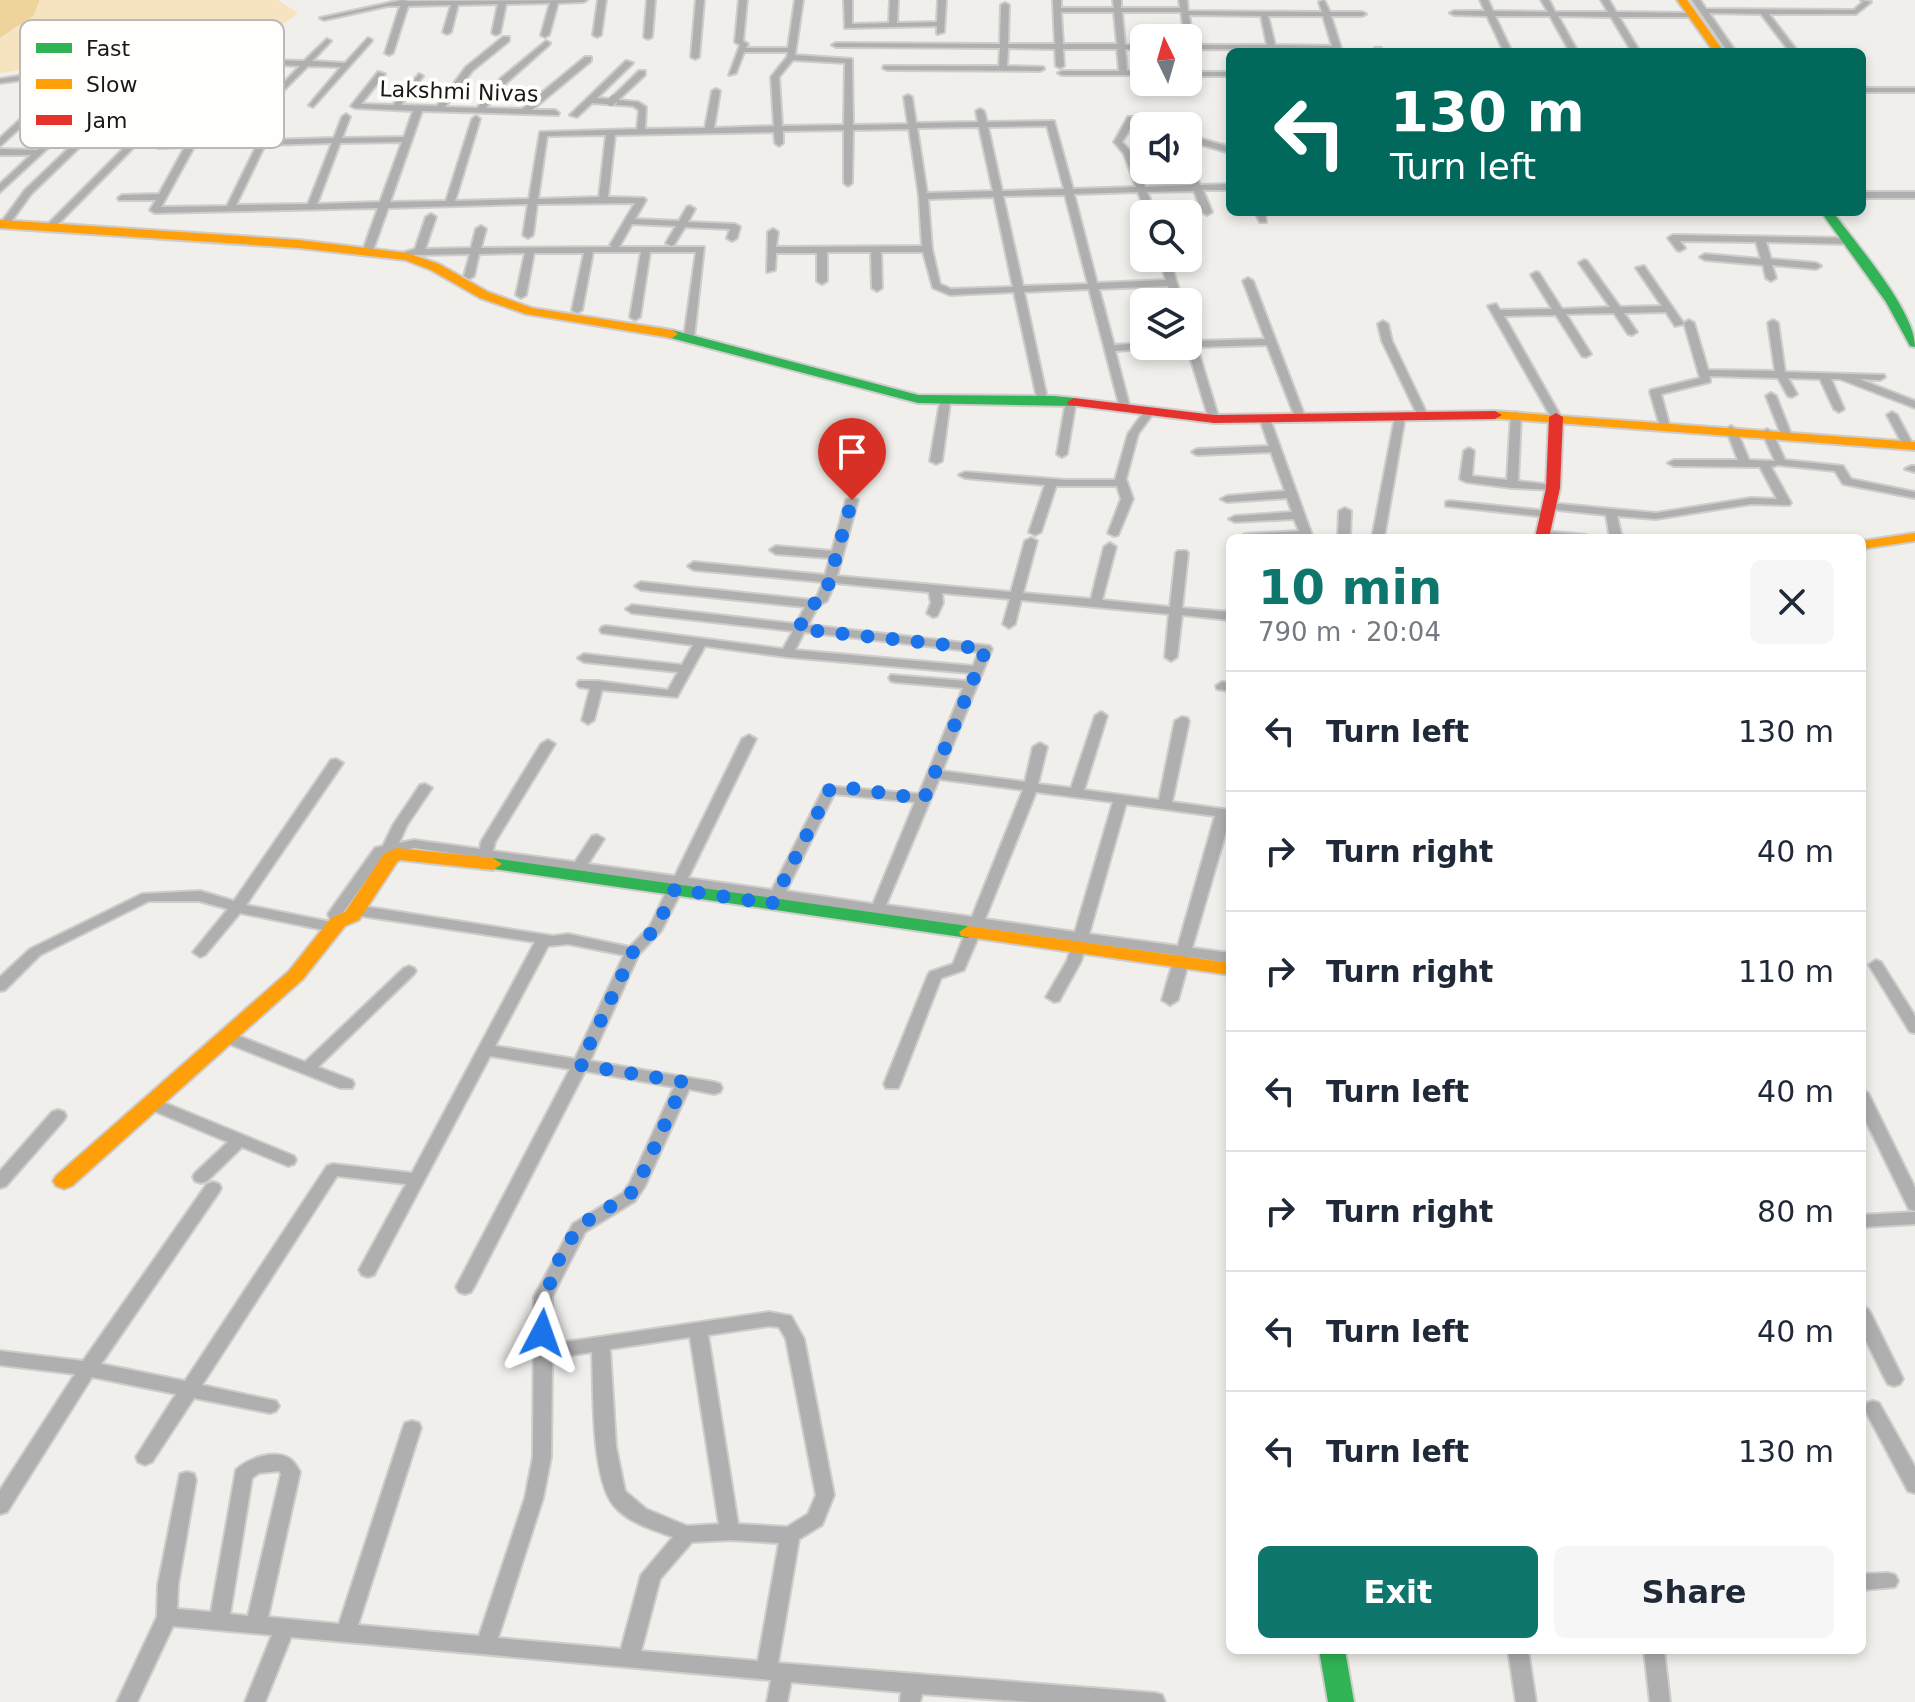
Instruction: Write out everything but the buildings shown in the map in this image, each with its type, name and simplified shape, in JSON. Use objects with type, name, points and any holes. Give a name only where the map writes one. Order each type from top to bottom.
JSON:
[{"type":"street","points":[[450,203],[478,115],[503,81],[546,39],[555,0]]},
{"type":"street","points":[[324,18],[366,7],[406,2],[583,0]]},
{"type":"street","points":[[597,35],[602,0]]},
{"type":"street","points":[[648,37],[651,0]]},
{"type":"street","points":[[695,57],[700,0]]},
{"type":"street","points":[[732,73],[744,44],[739,42],[743,0]]},
{"type":"street","points":[[779,143],[775,77],[791,54],[799,0]]},
{"type":"street","points":[[848,0],[848,26],[941,24]]},
{"type":"street","points":[[893,25],[894,0]]},
{"type":"street","points":[[940,46],[942,0]]},
{"type":"street","points":[[1183,0],[1186,24]]},
{"type":"street","points":[[1484,0],[1506,48]]},
{"type":"street","points":[[1545,0],[1572,48]]},
{"type":"street","points":[[1605,0],[1634,48]]},
{"type":"street","points":[[1454,13],[1614,14],[1688,7],[1764,12],[1856,12],[1867,2],[1865,0]]},
{"type":"street","points":[[447,32],[455,1]]},
{"type":"street","points":[[496,33],[502,1]]},
{"type":"street","points":[[389,53],[406,2]]},
{"type":"street","points":[[1323,2],[1337,48]]},
{"type":"street","points":[[1003,69],[1005,5]]},
{"type":"street","points":[[1130,73],[1061,70],[1057,5],[1117,5],[1185,12],[1362,14]]},
{"type":"street","points":[[1117,5],[1123,73]]},
{"type":"street","points":[[1688,7],[1706,48]]},
{"type":"street","points":[[1688,7],[1716,48]]},
{"type":"street","points":[[1688,7],[1728,48]]},
{"type":"street","points":[[1764,12],[1791,48]]},
{"type":"street","points":[[1202,47],[1272,48],[1264,14]]},
{"type":"street","points":[[439,109],[469,69],[506,39]]},
{"type":"street","points":[[313,105],[368,40]]},
{"type":"street","points":[[284,86],[327,41]]},
{"type":"street","points":[[836,45],[1130,47]]},
{"type":"street","points":[[742,50],[849,61],[848,183]]},
{"type":"street","points":[[524,112],[588,59]]},
{"type":"street","points":[[284,63],[346,65]]},
{"type":"street","points":[[574,115],[629,63]]},
{"type":"street","points":[[887,68],[1040,69]]},
{"type":"street","points":[[613,100],[642,73]]},
{"type":"street","name":"Lakshmi Nivas","points":[[381,74],[355,106],[439,109],[478,115],[555,113]]},
{"type":"street","points":[[1202,74],[1226,74]]},
{"type":"street","points":[[395,108],[419,76]]},
{"type":"street","points":[[0,81],[20,78]]},
{"type":"street","points":[[1866,90],[1915,90]]},
{"type":"street","points":[[709,131],[716,91]]},
{"type":"street","points":[[908,97],[923,196],[927,249],[936,286],[942,291],[1172,283]]},
{"type":"street","points":[[590,100],[635,104],[643,109],[641,132]]},
{"type":"street","points":[[368,250],[387,205],[418,109]]},
{"type":"street","points":[[980,111],[1042,398]]},
{"type":"street","points":[[312,206],[346,117]]},
{"type":"street","points":[[528,235],[546,121]]},
{"type":"street","points":[[1130,121],[1118,142],[1130,158]]},
{"type":"street","points":[[0,143],[20,122]]},
{"type":"street","points":[[545,134],[1051,123],[1125,408]]},
{"type":"street","points":[[603,200],[611,132]]},
{"type":"street","points":[[1202,137],[1226,137]]},
{"type":"street","points":[[284,141],[408,139]]},
{"type":"street","points":[[1202,141],[1226,149]]},
{"type":"street","points":[[0,189],[43,148]]},
{"type":"street","points":[[3,224],[28,192],[74,148]]},
{"type":"street","points":[[51,226],[129,148]]},
{"type":"street","points":[[188,148],[155,210],[641,200],[615,245]]},
{"type":"street","points":[[230,208],[259,148]]},
{"type":"street","points":[[0,152],[37,153]]},
{"type":"street","points":[[1141,184],[1147,200]]},
{"type":"street","points":[[1196,184],[1207,212]]},
{"type":"street","points":[[923,196],[1226,187]]},
{"type":"street","points":[[1866,195],[1915,195]]},
{"type":"street","points":[[122,198],[162,197]]},
{"type":"street","points":[[671,243],[690,209]]},
{"type":"street","points":[[1830,216],[1892,302],[1915,343]]},
{"type":"street","points":[[1845,216],[1915,314]]},
{"type":"street","points":[[419,252],[431,217]]},
{"type":"street","points":[[629,221],[735,227],[732,238]]},
{"type":"street","points":[[3,224],[368,250],[435,267],[484,295],[530,311],[689,337],[918,399],[945,402],[1042,398],[1214,419],[1516,415],[1731,429],[1912,446]]},
{"type":"street","points":[[469,276],[481,229]]},
{"type":"street","points":[[770,270],[773,232]]},
{"type":"street","points":[[1680,248],[1673,238],[1848,241]]},
{"type":"street","points":[[1760,238],[1771,278]]},
{"type":"street","points":[[635,317],[646,248]]},
{"type":"street","points":[[577,310],[589,249]]},
{"type":"street","points":[[398,256],[419,252],[701,249],[689,337]]},
{"type":"street","points":[[822,249],[822,281]]},
{"type":"street","points":[[876,249],[877,288]]},
{"type":"street","points":[[771,250],[927,249]]},
{"type":"street","points":[[521,295],[530,250]]},
{"type":"street","points":[[1705,257],[1816,266]]},
{"type":"street","points":[[1584,263],[1632,332]]},
{"type":"street","points":[[1641,268],[1668,309],[1684,324],[1705,373],[1706,380],[1655,392],[1664,424]]},
{"type":"street","points":[[1168,272],[1174,288]]},
{"type":"street","points":[[1536,275],[1586,354]]},
{"type":"street","points":[[1248,281],[1300,417]]},
{"type":"street","points":[[1543,534],[1550,503],[1556,417],[1495,309],[1557,312],[1668,309]]},
{"type":"street","points":[[1773,323],[1780,373],[1792,394]]},
{"type":"street","points":[[1383,324],[1387,341],[1423,416]]},
{"type":"street","points":[[1202,341],[1272,342]]},
{"type":"street","points":[[1110,348],[1130,347]]},
{"type":"street","points":[[1195,360],[1214,419]]},
{"type":"street","points":[[1705,373],[1880,377]]},
{"type":"street","points":[[1824,375],[1839,409]]},
{"type":"street","points":[[1841,376],[1915,405]]},
{"type":"street","points":[[1771,396],[1781,463]]},
{"type":"street","points":[[1062,454],[1071,401]]},
{"type":"street","points":[[936,461],[945,402]]},
{"type":"street","points":[[1114,533],[1127,499],[1122,483],[1133,434],[1150,411]]},
{"type":"street","points":[[1512,485],[1516,415]]},
{"type":"street","points":[[1892,415],[1912,446]]},
{"type":"street","points":[[1379,534],[1400,417]]},
{"type":"street","points":[[1265,419],[1305,534]]},
{"type":"street","points":[[1731,429],[1745,465]]},
{"type":"street","points":[[1197,452],[1275,449]]},
{"type":"street","points":[[1469,451],[1466,479],[1512,485],[1550,503]]},
{"type":"street","points":[[1674,463],[1781,463],[1839,468],[1847,482],[1915,495]]},
{"type":"street","points":[[1450,504],[1550,503],[1656,516],[1751,501],[1785,503],[1764,465]]},
{"type":"street","points":[[965,475],[1052,482],[1122,483]]},
{"type":"street","points":[[1009,624],[1052,482]]},
{"type":"street","points":[[1227,499],[1291,494]]},
{"type":"street","points":[[641,586],[813,604],[821,601],[831,578],[834,555],[852,500]]},
{"type":"street","points":[[1344,534],[1345,511]]},
{"type":"street","points":[[1611,512],[1615,534]]},
{"type":"street","points":[[1235,519],[1298,515]]},
{"type":"street","points":[[1866,544],[1915,537]]},
{"type":"street","points":[[1096,602],[1110,547]]},
{"type":"street","points":[[776,550],[834,555]]},
{"type":"street","points":[[1171,657],[1182,553]]},
{"type":"street","points":[[694,566],[1226,616]]},
{"type":"street","points":[[933,613],[937,603],[935,588]]},
{"type":"street","points":[[787,653],[813,604]]},
{"type":"street","points":[[632,609],[986,649],[876,914]]},
{"type":"street","points":[[606,630],[787,653],[978,670]]},
{"type":"street","points":[[588,720],[590,684],[672,694],[701,642]]},
{"type":"street","points":[[584,658],[686,669]]},
{"type":"street","points":[[895,678],[971,685]]},
{"type":"street","points":[[1076,793],[1101,716]]},
{"type":"street","points":[[1165,805],[1182,721]]},
{"type":"street","points":[[465,1287],[580,1065],[633,952],[656,928],[749,739]]},
{"type":"street","points":[[485,857],[548,744]]},
{"type":"street","points":[[892,1084],[935,975],[959,967],[1031,787],[1040,747]]},
{"type":"street","points":[[200,952],[237,907],[336,763]]},
{"type":"street","points":[[934,774],[1226,813]]},
{"type":"street","points":[[775,899],[830,789],[843,787],[924,799]]},
{"type":"street","points":[[64,1181],[229,1038],[296,975],[336,924],[355,910],[390,858],[400,825],[425,788]]},
{"type":"street","points":[[1054,997],[1069,975],[1121,799]]},
{"type":"street","points":[[1170,1000],[1226,816]]},
{"type":"street","points":[[576,871],[597,839]]},
{"type":"street","points":[[336,924],[335,914],[380,851],[394,850],[485,857],[976,928],[1182,956],[1226,958]]},
{"type":"street","points":[[0,986],[35,952],[147,897],[200,896],[237,907],[336,924]]},
{"type":"street","points":[[355,910],[550,940],[568,939],[633,952]]},
{"type":"street","points":[[368,1270],[532,959],[543,942],[550,940]]},
{"type":"street","points":[[1182,956],[1226,968]]},
{"type":"street","points":[[1876,965],[1915,1028]]},
{"type":"street","points":[[307,1069],[409,971]]},
{"type":"street","points":[[229,1038],[346,1084]]},
{"type":"street","points":[[485,1050],[714,1088]]},
{"type":"street","points":[[486,1645],[534,1498],[542,1457],[543,1297],[579,1228],[629,1197],[637,1186],[684,1082]]},
{"type":"street","points":[[153,1104],[288,1160]]},
{"type":"street","points":[[1866,1105],[1915,1205]]},
{"type":"street","points":[[0,1182],[58,1116]]},
{"type":"street","points":[[0,1506],[207,1183],[240,1140]]},
{"type":"street","points":[[145,1457],[333,1170],[416,1179]]},
{"type":"street","points":[[1866,1221],[1915,1218]]},
{"type":"street","points":[[543,1352],[769,1319],[785,1321],[795,1339],[825,1495],[815,1519],[790,1535],[730,1532],[687,1534],[638,1514],[616,1495],[610,1469],[601,1344]]},
{"type":"street","points":[[1866,1322],[1894,1379]]},
{"type":"street","points":[[698,1330],[730,1532]]},
{"type":"street","points":[[0,1358],[88,1369],[188,1392],[270,1406]]},
{"type":"street","points":[[1873,1408],[1915,1485]]},
{"type":"street","points":[[346,1633],[412,1428]]},
{"type":"street","points":[[219,1622],[243,1475],[258,1464],[283,1463],[291,1472],[256,1625]]},
{"type":"street","points":[[127,1702],[167,1617],[168,1585],[187,1480]]},
{"type":"street","points":[[629,1658],[651,1575],[687,1534]]},
{"type":"street","points":[[777,1702],[775,1672],[790,1535]]},
{"type":"street","points":[[1866,1582],[1888,1581]]},
{"type":"street","points":[[167,1617],[775,1672],[912,1693],[1155,1702]]},
{"type":"street","points":[[255,1702],[285,1627]]},
{"type":"street","points":[[1333,1654],[1341,1702]]},
{"type":"street","points":[[1519,1654],[1526,1702]]},
{"type":"street","points":[[1654,1654],[1660,1702]]},
{"type":"shaded area","points":[[0,0],[39,0],[33,16],[20,20],[20,25],[0,38]]},
{"type":"shaded area","points":[[39,0],[278,0],[298,13],[284,23],[284,20],[23,20]]},
{"type":"shaded area","points":[[20,24],[20,70],[0,73],[0,38]]},
{"type":"traffic: fast","points":[[1830,216],[1892,302],[1915,343]]},
{"type":"traffic: fast","points":[[672,334],[918,399],[1074,402]]},
{"type":"traffic: fast","points":[[493,864],[968,932]]},
{"type":"traffic: fast","points":[[1333,1654],[1341,1702]]},
{"type":"traffic: slow","points":[[1682,0],[1716,48]]},
{"type":"traffic: slow","points":[[0,224],[299,244],[407,257],[435,267],[484,295],[530,311],[672,334]]},
{"type":"traffic: slow","points":[[1495,415],[1915,446]]},
{"type":"traffic: slow","points":[[1866,544],[1915,537]]},
{"type":"traffic: slow","points":[[64,1181],[296,975],[338,922],[352,916],[390,858],[397,854],[493,864]]},
{"type":"traffic: slow","points":[[968,932],[1226,968]]},
{"type":"traffic: jam","points":[[1074,402],[1214,419],[1495,415]]},
{"type":"traffic: jam","points":[[1543,534],[1553,488],[1556,417]]},
{"type":"route","points":[[542,1333],[543,1297],[579,1228],[593,1216],[629,1197],[637,1186],[684,1082],[580,1065],[633,952],[644,944],[656,928],[675,889],[772,904],[824,793],[830,789],[843,787],[924,799],[986,649],[798,629],[813,604],[821,601],[827,589],[834,555],[852,500]]}]
